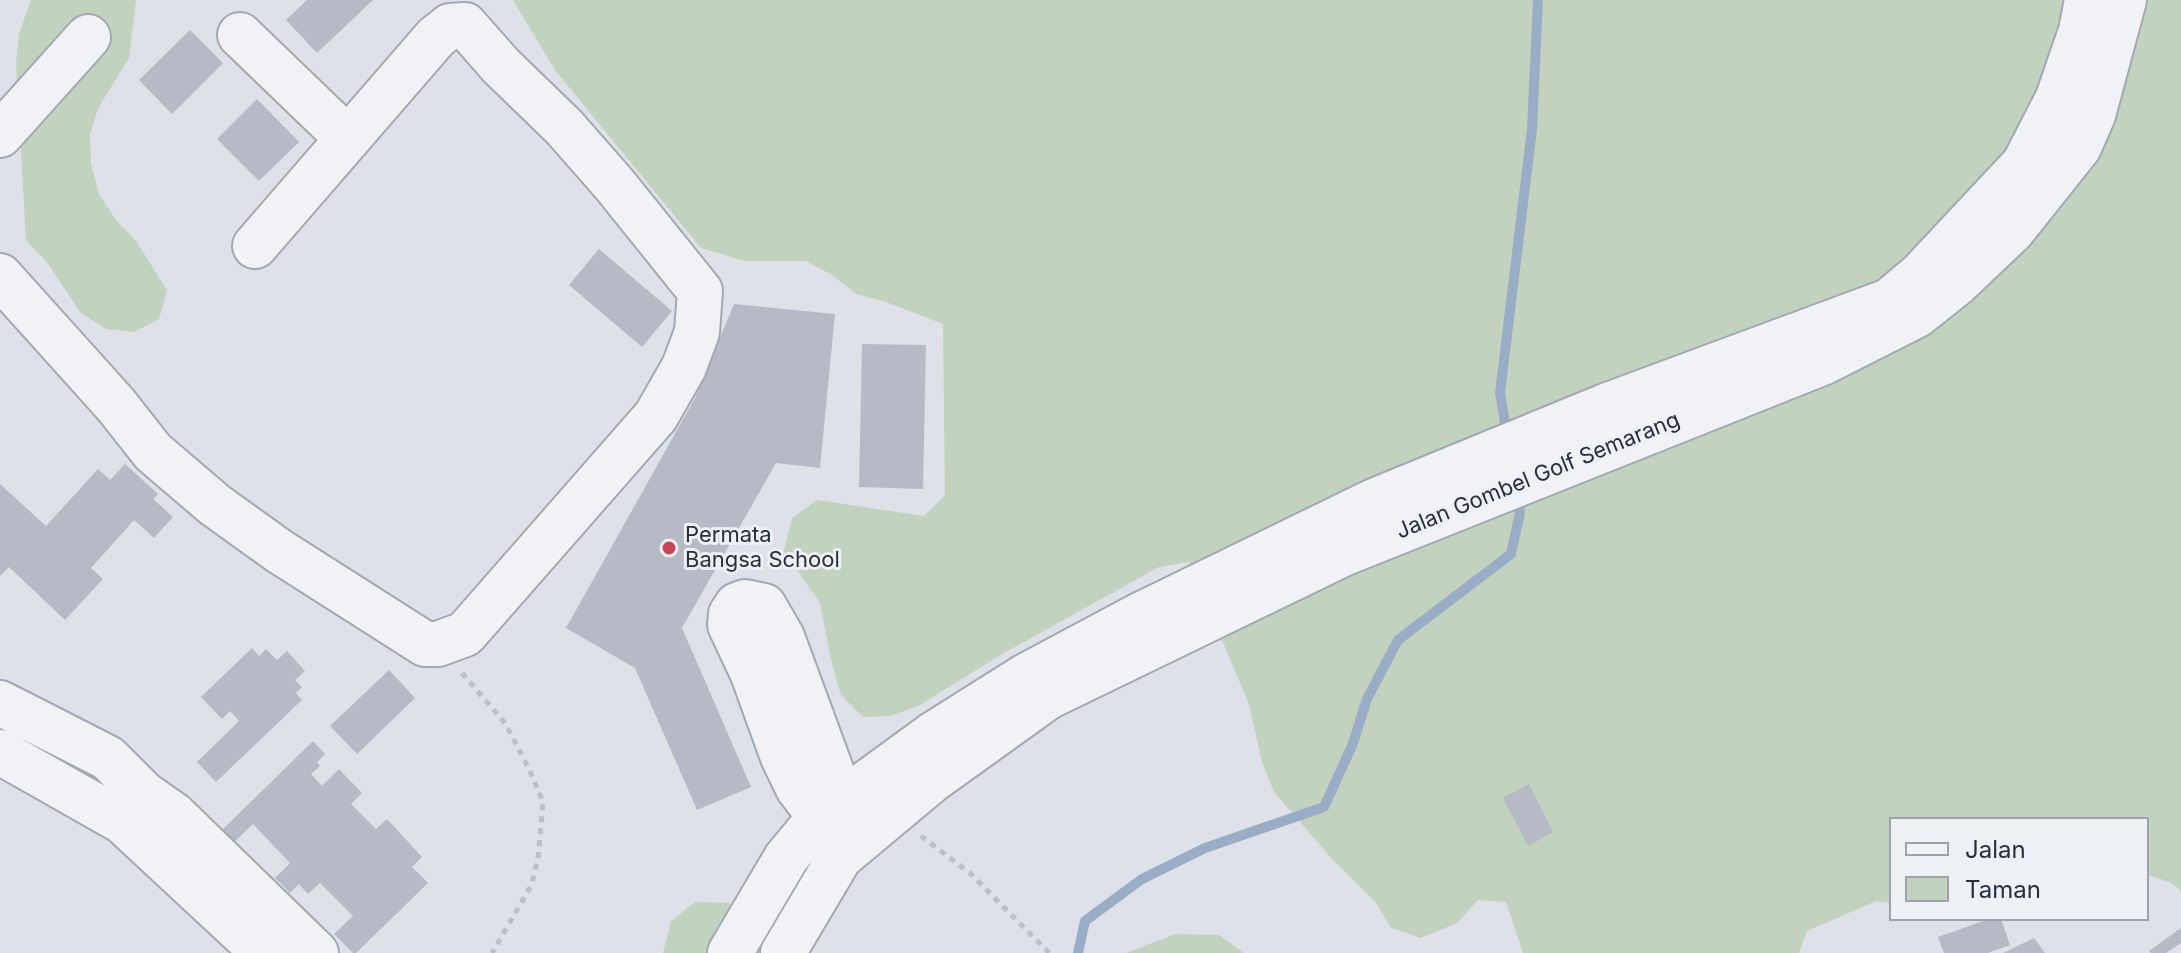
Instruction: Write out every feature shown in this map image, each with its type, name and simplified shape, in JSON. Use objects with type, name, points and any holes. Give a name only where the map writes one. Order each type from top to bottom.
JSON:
[{"type":"street","name":"Jalan Gombel Golf Semarang","points":[[2038,174],[2058,98],[2081,31],[2087,0]]},
{"type":"street","name":"Jalan Gombel Golf Semarang","points":[[783,953],[867,835],[931,781],[1048,697],[1345,553],[1501,469],[1751,350],[1889,301],[2038,174],[2079,147],[2093,115],[2124,0]]},
{"type":"street","points":[[0,276],[116,405],[153,452],[215,505],[279,551],[425,644],[438,644],[465,634],[656,416],[684,367],[697,332],[700,291],[564,127],[501,66],[465,25],[450,26],[436,37],[255,246]]},
{"type":"street","points":[[240,35],[348,139]]},
{"type":"street","points":[[0,135],[88,37]]},
{"type":"street","name":"Jalan Gombel Golf Semarang","points":[[730,953],[786,858],[831,809],[935,733],[1024,677],[1284,543],[1374,501],[1501,469]]},
{"type":"street","points":[[0,703],[108,758],[144,794],[174,815],[316,953]]},
{"type":"street","points":[[0,752],[122,821],[264,953]]},
{"type":"street","points":[[831,809],[867,835]]},
{"type":"path","points":[[438,644],[505,723],[543,802],[538,859],[531,886],[492,953]]},
{"type":"path","points":[[867,835],[971,874],[1049,953]]},
{"type":"green space","points":[[31,0],[136,0],[129,58],[98,108],[90,135],[91,164],[99,194],[116,220],[136,241],[167,290],[159,319],[134,332],[106,329],[81,313],[46,261],[26,240],[16,63],[19,33]]},
{"type":"green space","points":[[513,0],[2181,0],[2181,891],[2170,882],[2149,876],[2149,817],[1889,817],[1889,903],[1876,901],[1807,931],[1799,953],[1523,953],[1506,902],[1478,900],[1457,923],[1421,938],[1391,928],[1376,903],[1333,860],[1274,792],[1262,762],[1249,704],[1189,562],[1159,567],[997,657],[920,705],[891,716],[863,717],[841,695],[820,603],[784,551],[792,518],[817,500],[924,516],[945,495],[943,324],[856,294],[832,275],[806,261],[745,261],[701,248],[555,70]]},
{"type":"green space","points":[[695,902],[742,903],[784,953],[663,953],[671,921]]},
{"type":"green space","points":[[1176,934],[1219,935],[1244,953],[1126,953]]},
{"type":"building","points":[[307,0],[373,0],[317,53],[286,20]]},
{"type":"building","points":[[190,30],[223,63],[172,114],[139,80]]},
{"type":"building","points":[[257,99],[299,142],[259,181],[217,139]]},
{"type":"building","points":[[599,249],[672,311],[642,347],[569,285]]},
{"type":"building","name":"Permata Bangsa School","points":[[734,304],[835,314],[820,468],[776,463],[682,628],[751,787],[697,810],[635,668],[566,628],[695,398]]},
{"type":"building","points":[[862,344],[926,345],[923,489],[859,487]]},
{"type":"building","points":[[125,464],[158,494],[153,499],[173,517],[154,538],[134,520],[91,568],[103,579],[65,620],[9,567],[0,576],[0,484],[46,526],[98,469],[110,480]]},
{"type":"building","points":[[252,648],[259,656],[266,649],[277,660],[287,651],[305,671],[295,680],[302,687],[296,693],[302,700],[216,782],[197,762],[239,721],[230,711],[222,719],[201,697]]},
{"type":"building","points":[[389,670],[415,698],[357,754],[330,726]]},
{"type":"building","points":[[313,741],[325,754],[317,762],[320,766],[311,774],[322,786],[339,769],[362,793],[351,804],[376,829],[387,819],[422,857],[412,867],[428,883],[356,953],[334,934],[353,916],[320,883],[308,894],[299,884],[290,893],[275,878],[290,863],[253,824],[231,845],[219,833]]},
{"type":"building","points":[[1529,784],[1553,832],[1528,846],[1503,798]]},
{"type":"building","points":[[1983,921],[2002,921],[2010,945],[1988,953],[1944,953],[1938,937]]},
{"type":"building","points":[[2181,928],[2181,943],[2166,953],[2149,951]]},
{"type":"building","points":[[2034,938],[2045,953],[2003,953]]},
{"type":"waterway","points":[[1507,435],[1500,393],[1532,129],[1538,0]]},
{"type":"waterway","points":[[1078,953],[1085,921],[1142,879],[1205,848],[1324,807],[1352,746],[1367,699],[1398,640],[1511,554],[1520,513],[1517,494]]},
{"type":"place","name":"Permata Bangsa School","points":[[669,548]]}]
